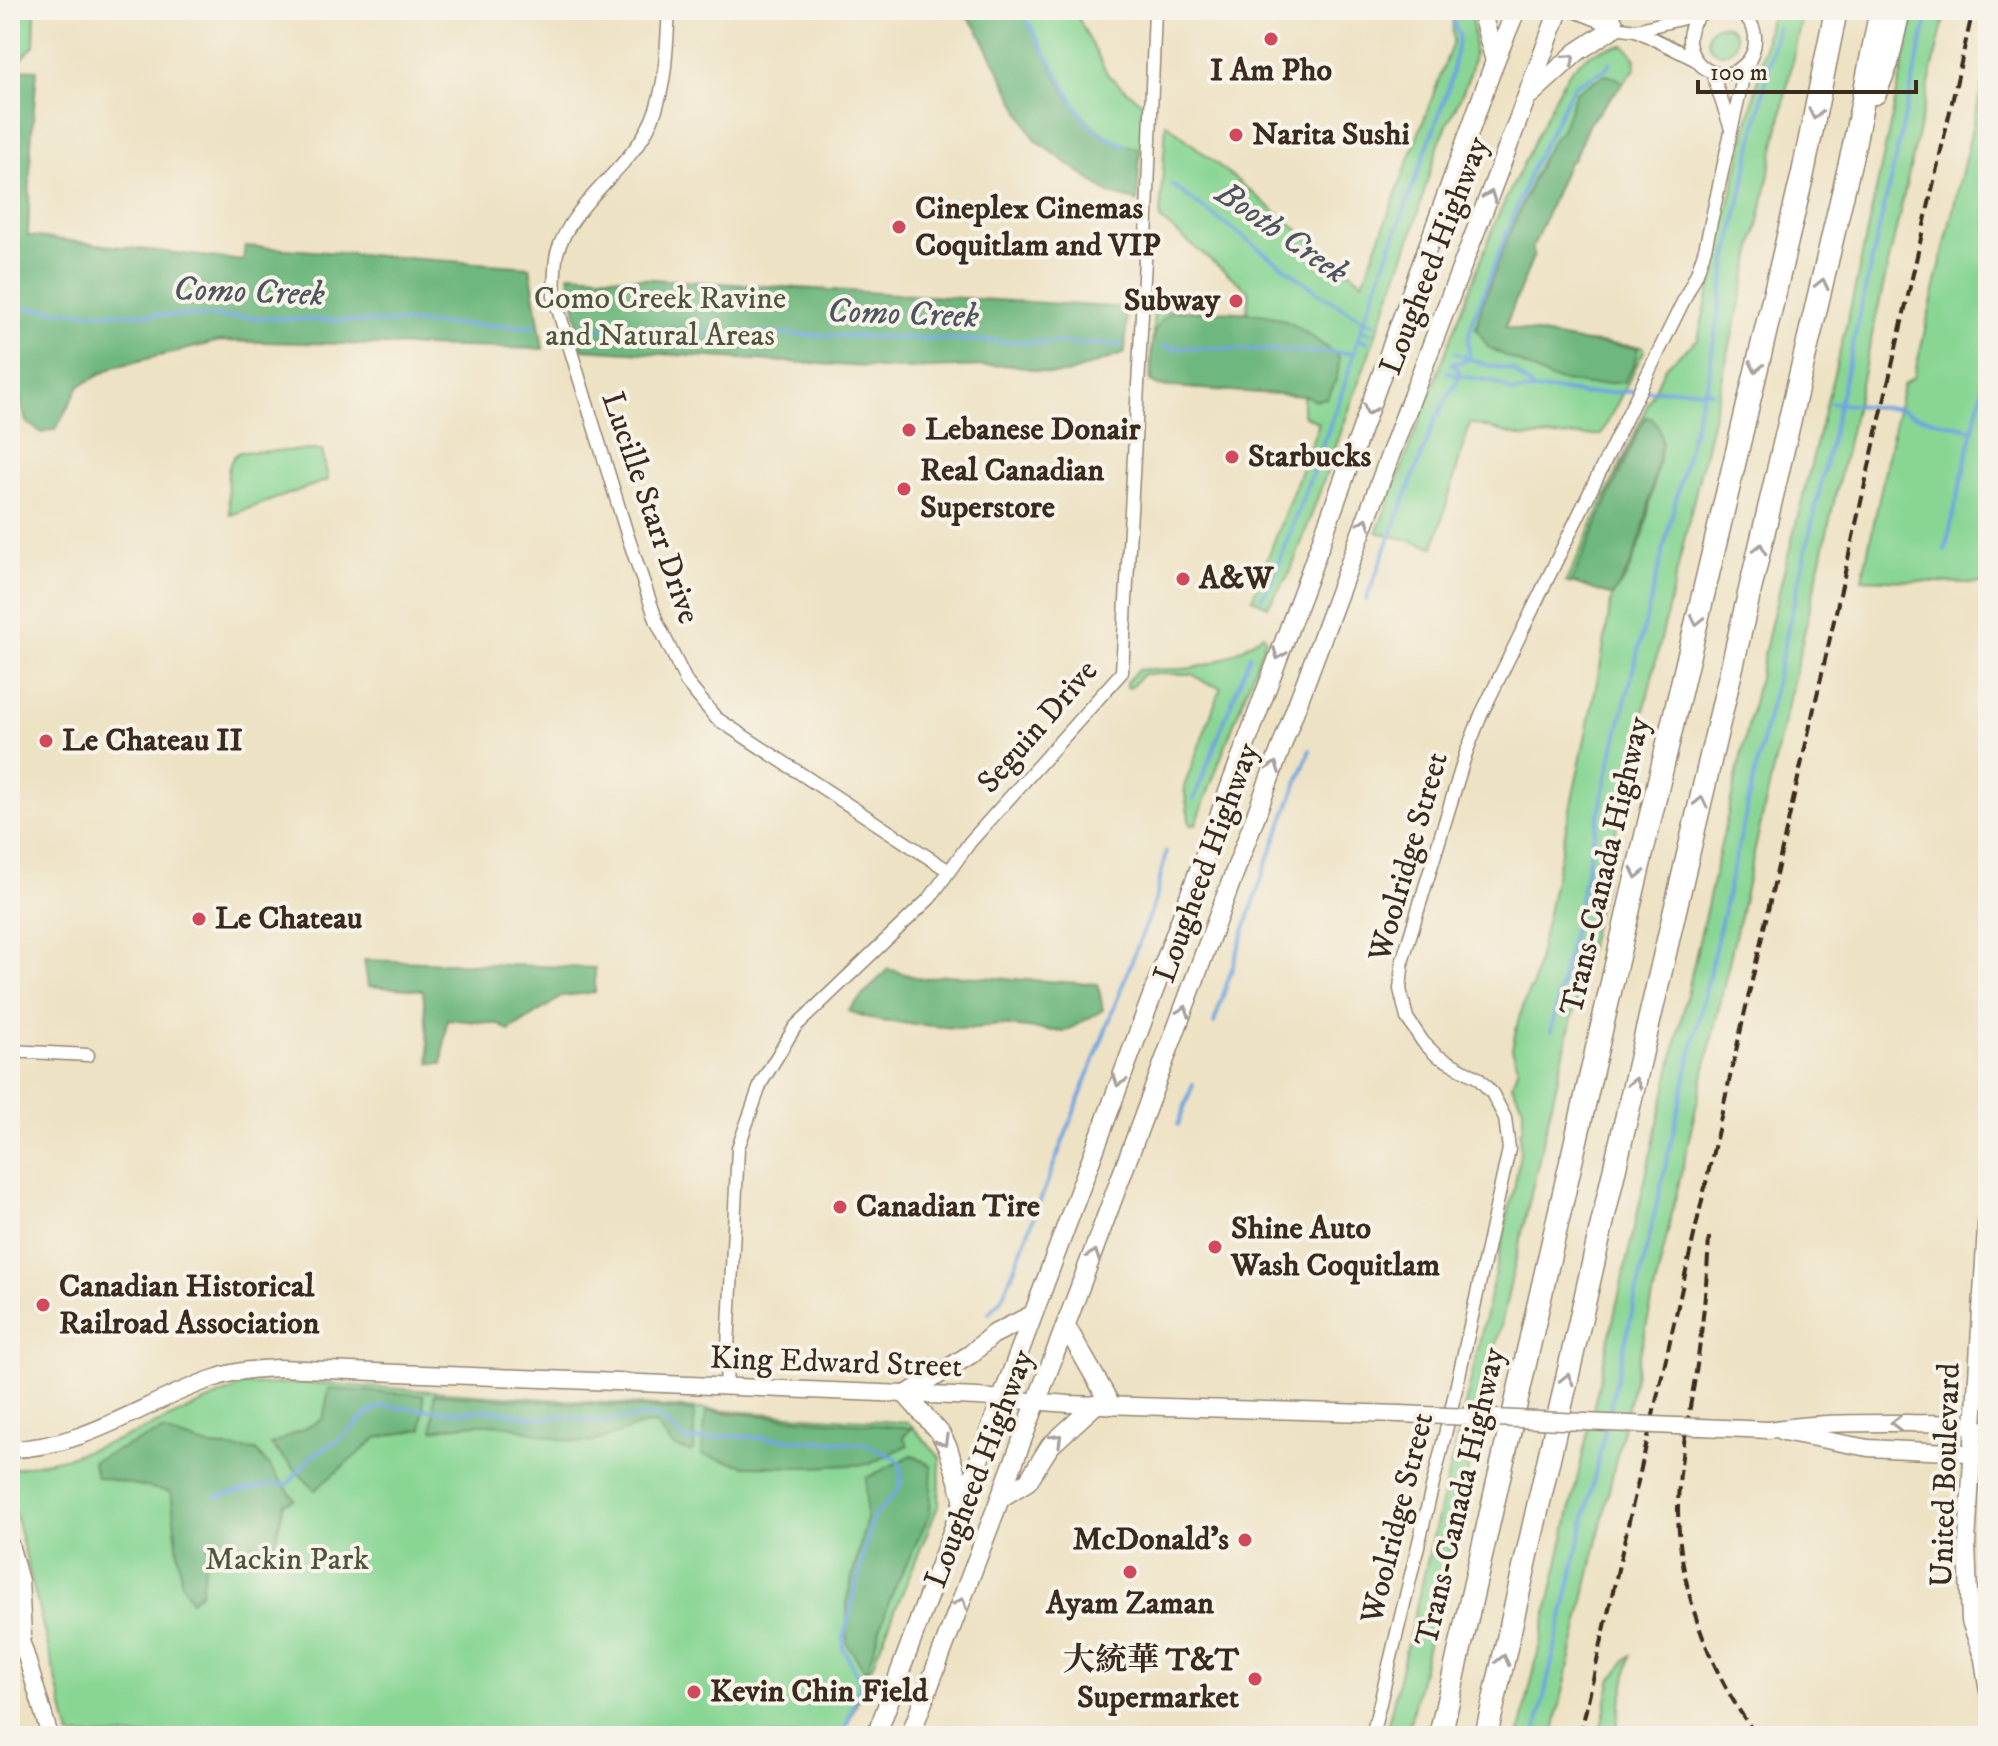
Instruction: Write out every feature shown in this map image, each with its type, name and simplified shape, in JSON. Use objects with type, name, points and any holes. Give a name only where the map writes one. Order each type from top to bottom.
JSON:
[{"type":"highway","name":"Trans-Canada Highway","points":[[1440,1736],[1635,879],[1803,173],[1836,10]]},
{"type":"highway","points":[[1486,1736],[1617,1158],[1853,150],[1881,10]]},
{"type":"highway","points":[[1853,150],[1887,63],[1899,10]]},
{"type":"main road","points":[[1481,10],[1495,61]]},
{"type":"main road","name":"Lougheed Highway","points":[[876,1736],[1516,10]]},
{"type":"main road","name":"Lougheed Highway","points":[[910,1736],[1067,1328],[1559,10]]},
{"type":"main road","points":[[1529,96],[1612,19]]},
{"type":"main road","name":"United Boulevard","points":[[1988,1195],[1980,1454],[1968,1591],[1970,1621],[1983,1659],[1988,1692]]},
{"type":"main road","points":[[963,1497],[948,1448],[940,1433],[906,1395],[971,1354],[992,1335],[1032,1315]]},
{"type":"main road","points":[[1002,1497],[1028,1481],[1050,1446],[1103,1405],[1067,1328]]},
{"type":"main road","name":"King Edward Street","points":[[10,1449],[79,1438],[221,1375],[262,1369],[1769,1430],[1868,1448],[1980,1454]]},
{"type":"main road","name":"King Edward Street","points":[[1769,1430],[1811,1423],[1981,1428]]},
{"type":"main road","points":[[10,1544],[20,1581],[24,1649]]},
{"type":"main road","points":[[10,1615],[24,1649],[50,1736]]},
{"type":"main road","name":"United Boulevard","points":[[1983,1659],[1988,1624]]},
{"type":"street","name":"Lucille Starr Drive","points":[[669,10],[665,70],[655,113],[636,146],[575,217],[557,253],[555,272],[554,296],[629,540],[657,622],[687,683],[716,718],[949,871]]},
{"type":"street","name":"Seguin Drive","points":[[726,1387],[738,1148],[761,1083],[795,1027],[930,898],[970,842],[1122,672],[1145,266],[1155,10]]},
{"type":"street","points":[[1572,10],[1612,19],[1695,60],[1712,72],[1732,132]]},
{"type":"street","points":[[1712,72],[1734,71],[1751,57],[1755,33],[1751,22],[1737,10]]},
{"type":"street","points":[[1636,30],[1703,12]]},
{"type":"street","points":[[1695,60],[1688,41],[1690,31],[1703,12]]},
{"type":"street","name":"Woolridge Street","points":[[1372,1736],[1459,1374],[1509,1149],[1505,1118],[1492,1093],[1478,1078],[1429,1049],[1411,1027],[1401,996],[1401,967],[1477,725],[1701,261],[1744,73],[1751,57]]},
{"type":"street","points":[[10,1051],[88,1055]]},
{"type":"green space","points":[[10,10],[35,10],[34,45],[20,61],[10,61]]},
{"type":"green space","points":[[960,10],[1021,10],[1055,74],[1081,113],[1097,129],[1116,141],[1140,149],[1137,201],[1110,194],[1035,140],[977,28]]},
{"type":"green space","points":[[977,10],[1074,10],[1108,75],[1143,104],[1137,201],[1044,126]]},
{"type":"green space","points":[[1452,10],[1471,16],[1474,52],[1468,80],[1441,139],[1414,228],[1296,558],[1268,606],[1252,599],[1319,423],[1303,415],[1303,395],[1158,386],[1150,382],[1154,310],[1247,313],[1249,291],[1160,219],[1166,123],[1363,282],[1453,42]]},
{"type":"green space","points":[[1774,10],[1803,10],[1759,222],[1407,1736],[1385,1736],[1515,1184],[1520,1131],[1523,1129],[1523,1107],[1512,1085],[1518,1066],[1512,1049],[1518,1021],[1532,989],[1601,663],[1612,596],[1626,578],[1644,534],[1662,443],[1646,417],[1633,440],[1571,584],[1566,582],[1665,367],[1698,339]]},
{"type":"green space","points":[[1915,10],[1946,10],[1553,1736],[1519,1736],[1773,615],[1851,306]]},
{"type":"green space","points":[[1722,25],[1732,29],[1736,39],[1732,49],[1722,53],[1712,49],[1708,39],[1712,29]]},
{"type":"green space","points":[[1625,45],[1636,59],[1635,69],[1589,123],[1573,160],[1568,162],[1532,249],[1534,254],[1505,327],[1577,341],[1644,347],[1644,351],[1601,435],[1523,437],[1470,423],[1434,547],[1377,532],[1497,218],[1561,85],[1573,68],[1587,56],[1604,48]]},
{"type":"green space","points":[[1988,60],[1988,584],[1862,579],[1903,385],[1914,377]]},
{"type":"green space","name":"Como Creek Ravine and Natural Areas","points":[[10,69],[37,70],[28,236],[243,261],[245,246],[530,267],[543,349],[220,341],[114,367],[79,386],[56,429],[42,433],[26,422],[15,377],[10,377]]},
{"type":"green space","points":[[1605,75],[1623,83],[1589,123],[1573,160],[1568,162],[1532,249],[1534,254],[1505,327],[1577,341],[1638,348],[1634,365],[1624,382],[1589,385],[1551,379],[1488,347],[1476,328],[1505,244],[1542,158],[1561,132],[1576,92]]},
{"type":"green space","name":"Como Creek Ravine and Natural Areas","points":[[569,274],[1127,308],[1125,353],[1067,374],[1050,374],[1014,365],[900,369],[582,349]]},
{"type":"green space","points":[[1173,311],[1250,313],[1275,317],[1291,324],[1339,357],[1333,388],[1327,398],[1315,400],[1306,396],[1158,386],[1152,380],[1152,341],[1159,324]]},
{"type":"green space","points":[[1645,417],[1653,419],[1659,428],[1662,443],[1640,541],[1624,578],[1612,596],[1571,582]]},
{"type":"green space","points":[[322,450],[328,480],[230,515],[228,471],[230,463],[240,452]]},
{"type":"green space","points":[[1263,634],[1266,638],[1196,824],[1190,825],[1184,787],[1221,687],[1206,683],[1192,674],[1143,674],[1130,688],[1126,687],[1126,682],[1138,670],[1194,668],[1215,662]]},
{"type":"green space","points":[[364,960],[595,968],[595,992],[563,996],[509,1031],[498,1024],[447,1019],[442,1064],[430,1063],[423,990],[368,986]]},
{"type":"green space","points":[[888,969],[922,979],[945,975],[1098,984],[1103,1010],[1064,1032],[1000,1025],[967,1029],[879,1021],[848,1011]]},
{"type":"green space","name":"Mackin Park","points":[[310,1383],[909,1423],[940,1457],[939,1504],[843,1736],[70,1736],[10,1493],[10,1470],[68,1457],[134,1434],[243,1385]]},
{"type":"green space","points":[[329,1389],[424,1395],[422,1429],[377,1438],[315,1490],[271,1445],[323,1419]]},
{"type":"green space","points":[[434,1394],[694,1411],[694,1450],[690,1452],[673,1446],[655,1424],[591,1442],[563,1440],[489,1424],[433,1430]]},
{"type":"green space","points":[[706,1411],[912,1428],[903,1437],[908,1445],[870,1464],[746,1466],[702,1455]]},
{"type":"green space","points":[[162,1431],[212,1447],[256,1450],[295,1499],[284,1504],[274,1546],[209,1542],[201,1592],[191,1601],[181,1580],[171,1492],[97,1477],[92,1461]]},
{"type":"green space","points":[[912,1455],[932,1466],[930,1514],[891,1596],[866,1672],[847,1644],[847,1599],[866,1521],[866,1478]]},
{"type":"green space","points":[[1631,1655],[1614,1736],[1599,1736],[1612,1678]]},
{"type":"waterway","name":"Booth Creek","points":[[1021,10],[1084,120],[1102,135],[1126,146]]},
{"type":"waterway","points":[[1608,1418],[1929,10]]},
{"type":"waterway","points":[[1262,597],[1272,581],[1342,393],[1364,320],[1450,84],[1459,36],[1454,22]]},
{"type":"waterway","points":[[1706,391],[1727,261],[1777,28]]},
{"type":"waterway","points":[[1469,359],[1468,340],[1473,320],[1534,163],[1574,86],[1606,69],[1610,62]]},
{"type":"waterway","name":"Booth Creek","points":[[1172,185],[1325,297],[1374,323]]},
{"type":"waterway","name":"Como Creek","points":[[10,307],[77,312],[533,327]]},
{"type":"waterway","name":"Como Creek","points":[[588,328],[1121,345]]},
{"type":"waterway","points":[[1362,330],[1371,333]]},
{"type":"waterway","points":[[1358,339],[1367,342]]},
{"type":"waterway","name":"Como Creek","points":[[1163,347],[1354,353]]},
{"type":"waterway","name":"Como Creek","points":[[1455,353],[1486,365],[1513,370],[1534,390],[1584,394],[1681,389],[1712,392]]},
{"type":"waterway","points":[[1451,363],[1469,359]]},
{"type":"waterway","points":[[1451,363],[1460,376]]},
{"type":"waterway","name":"Como Creek","points":[[1830,403],[1900,409],[1912,415],[1973,430],[1988,365]]},
{"type":"waterway","points":[[1447,372],[1460,376]]},
{"type":"waterway","points":[[1366,600],[1435,420],[1460,376],[1492,381],[1513,392],[1534,390]]},
{"type":"waterway","points":[[1551,1031],[1610,763],[1703,391]]},
{"type":"waterway","points":[[1945,551],[1973,430]]},
{"type":"waterway","points":[[1194,799],[1250,655]]},
{"type":"waterway","points":[[1214,1023],[1266,865],[1310,750]]},
{"type":"waterway","points":[[989,1313],[1001,1299],[1009,1282],[1156,898],[1166,852]]},
{"type":"waterway","points":[[1178,1125],[1193,1084]]},
{"type":"waterway","points":[[215,1497],[288,1484],[312,1456],[344,1436],[381,1406],[456,1412],[491,1410],[536,1418],[564,1416],[597,1422],[648,1416],[658,1417],[688,1441],[731,1436],[865,1444],[896,1458],[901,1466],[901,1479],[898,1490],[872,1519],[843,1641],[843,1648],[861,1682],[843,1736]]},
{"type":"waterway","points":[[1535,1736],[1606,1426]]},
{"type":"railway","points":[[1580,1736],[1973,10]]},
{"type":"railway","points":[[1709,1237],[1701,1333],[1680,1473],[1680,1540],[1684,1570],[1700,1629],[1725,1685],[1757,1736]]},
{"type":"place","name":"I Am Pho","points":[[1271,39]]},
{"type":"place","name":"Narita Sushi","points":[[1236,135]]},
{"type":"place","name":"Cineplex Cinemas Coquitlam and VIP","points":[[899,227]]},
{"type":"place","name":"Subway","points":[[1236,301]]},
{"type":"place","name":"Lebanese Donair","points":[[909,430]]},
{"type":"place","name":"Starbucks","points":[[1232,457]]},
{"type":"place","name":"Real Canadian Superstore","points":[[904,489]]},
{"type":"place","name":"A&W","points":[[1183,579]]},
{"type":"place","name":"Le Chateau II","points":[[46,741]]},
{"type":"place","name":"Le Chateau","points":[[199,919]]},
{"type":"place","name":"Canadian Tire","points":[[840,1207]]},
{"type":"place","name":"Shine Auto Wash Coquitlam","points":[[1215,1247]]},
{"type":"place","name":"Canadian Historical Railroad Association","points":[[43,1305]]},
{"type":"place","name":"McDonald's","points":[[1245,1540]]},
{"type":"place","name":"Ayam Zaman","points":[[1130,1572]]},
{"type":"place","name":"大統華 T&T Supermarket","points":[[1255,1679]]},
{"type":"place","name":"Kevin Chin Field","points":[[694,1692]]}]
